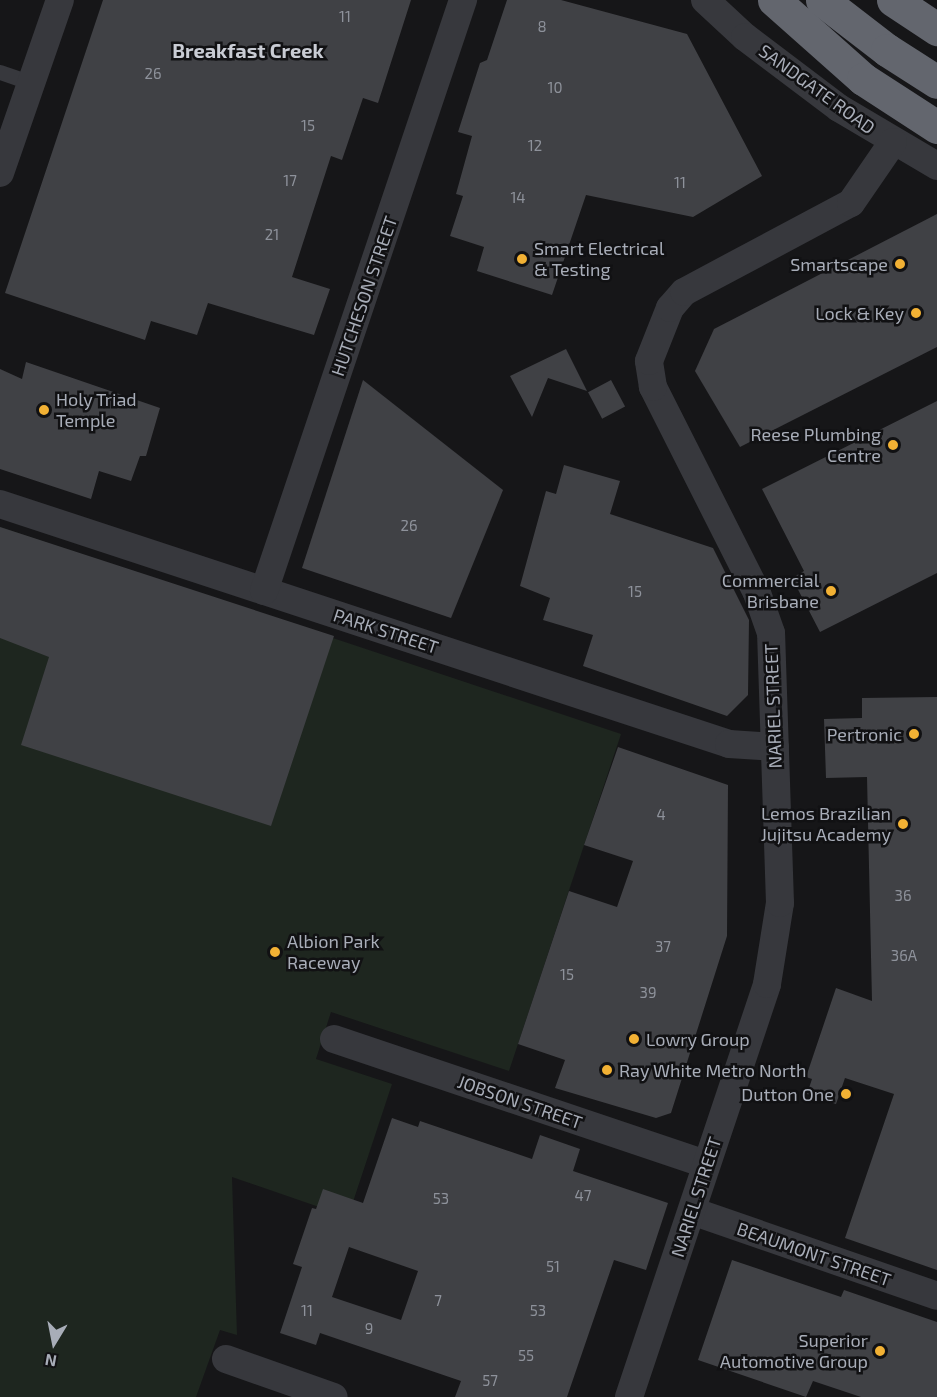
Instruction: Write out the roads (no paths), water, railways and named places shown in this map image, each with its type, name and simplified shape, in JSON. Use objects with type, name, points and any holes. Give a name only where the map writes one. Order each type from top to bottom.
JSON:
[{"type":"highway","points":[[774,0],[855,73],[937,127]]},
{"type":"highway","points":[[822,0],[887,50],[937,82]]},
{"type":"highway","points":[[893,0],[937,29]]},
{"type":"street","points":[[2,161],[60,0]]},
{"type":"street","name":"HUTCHESON STREET","points":[[264,591],[463,0]]},
{"type":"street","name":"SANDGATE ROAD","points":[[705,0],[796,77],[892,142],[937,166]]},
{"type":"street","name":"NARIEL STREET","points":[[629,1397],[767,984],[780,903],[771,633],[765,611],[653,387],[649,361],[670,308],[684,292],[851,203],[892,142]]},
{"type":"street","name":"PARK STREET","points":[[0,504],[729,744],[775,747]]},
{"type":"street","name":"JOBSON STREET","points":[[334,1039],[706,1164]]},
{"type":"street","name":"BEAUMONT STREET","points":[[692,1211],[937,1296]]},
{"type":"street","points":[[226,1359],[334,1397]]},
{"type":"lane","points":[[0,72],[32,82]]},
{"type":"place","name":"Smart Electrical & Testing","points":[[522,259]]},
{"type":"place","name":"Smartscape","points":[[900,264]]},
{"type":"place","name":"Lock & Key","points":[[916,313]]},
{"type":"place","name":"Holy Triad Temple","points":[[44,410]]},
{"type":"place","name":"Reese Plumbing Centre","points":[[893,445]]},
{"type":"place","name":"Commercial Brisbane","points":[[831,591]]},
{"type":"place","name":"Pertronic","points":[[914,734]]},
{"type":"place","name":"Lemos Brazilian Jujitsu Academy","points":[[903,824]]},
{"type":"place","name":"Albion Park Raceway","points":[[275,952]]},
{"type":"place","name":"Lowry Group","points":[[634,1039]]},
{"type":"place","name":"Ray White Metro North","points":[[607,1070]]},
{"type":"place","name":"Dutton One","points":[[846,1094]]},
{"type":"place","name":"Superior Automotive Group","points":[[880,1351]]},
{"type":"district","name":"Breakfast Creek","points":[[248,50]]}]
